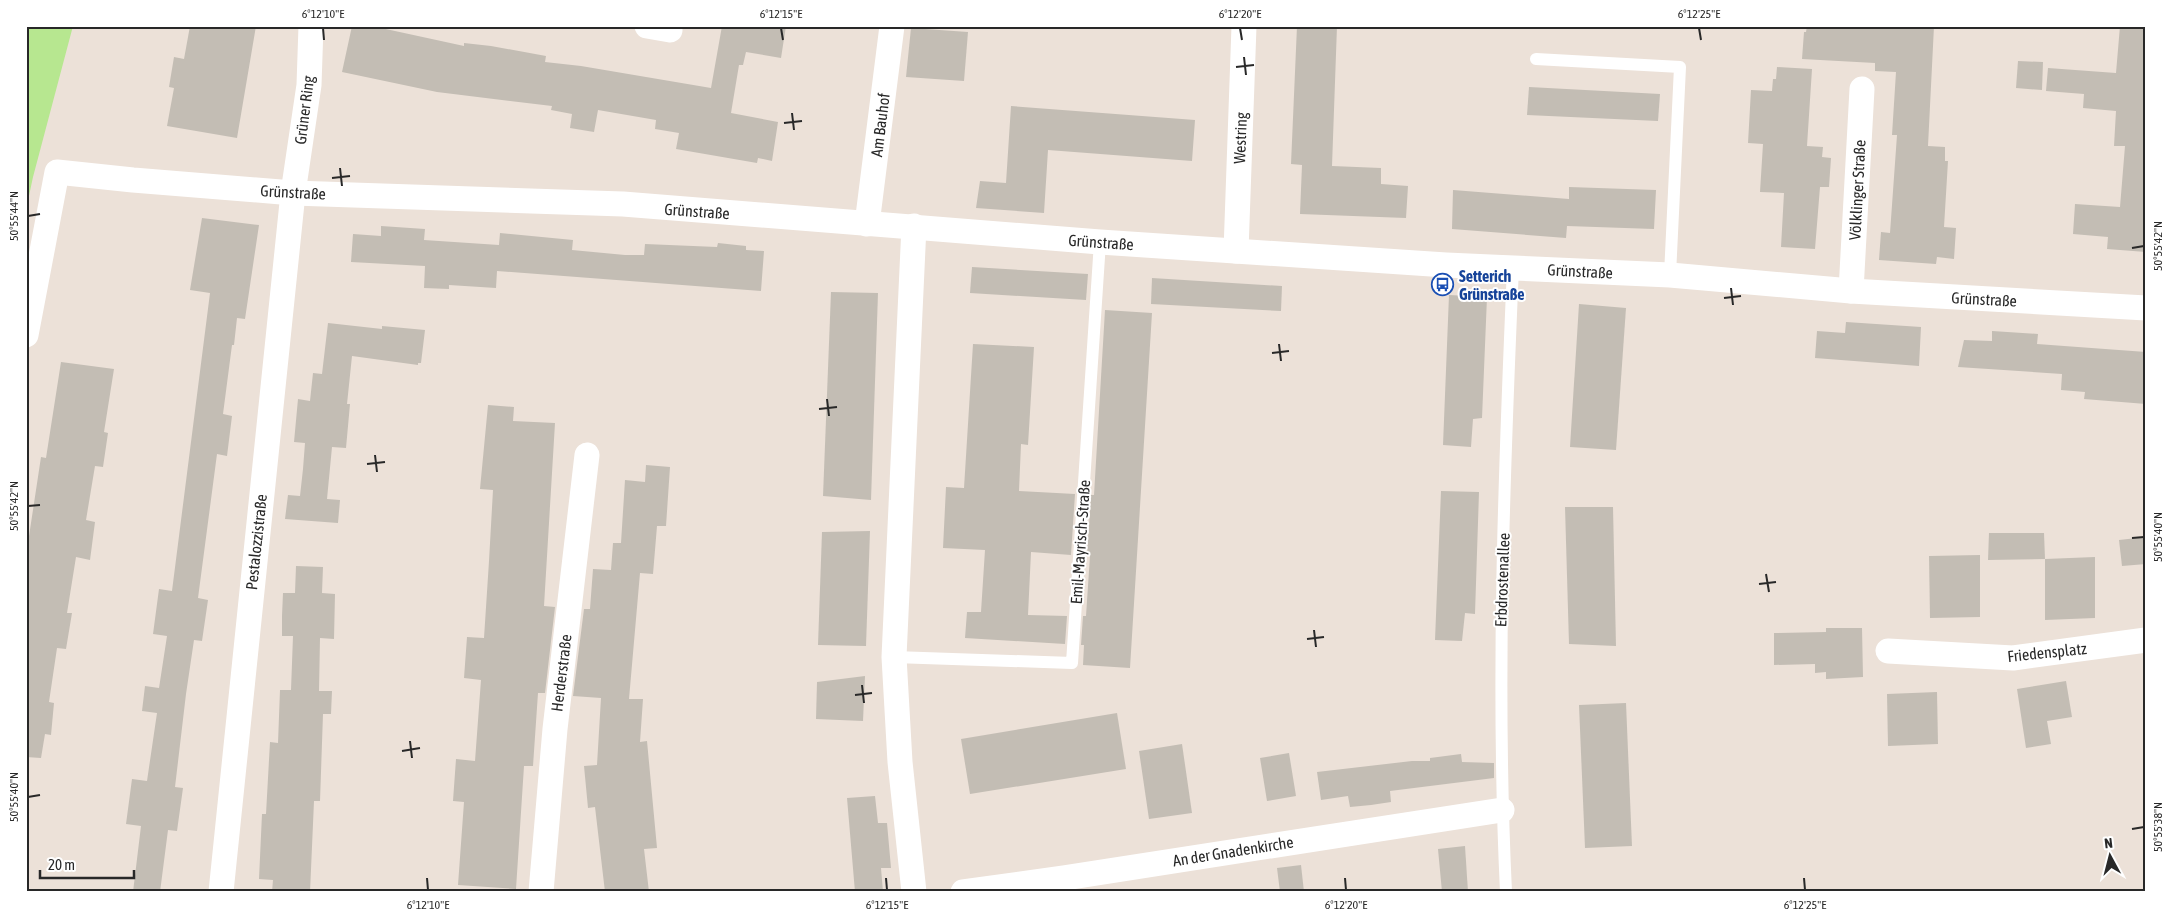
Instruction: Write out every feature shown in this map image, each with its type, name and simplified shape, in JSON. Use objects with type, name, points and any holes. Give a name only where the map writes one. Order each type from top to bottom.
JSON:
[{"type":"street","name":"Grüner Ring","points":[[293,193],[308,85],[311,26]]},
{"type":"street","points":[[647,26],[670,30],[670,26]]},
{"type":"street","name":"Am Bauhof","points":[[867,224],[892,26]]},
{"type":"street","name":"Westring","points":[[1236,251],[1244,26]]},
{"type":"street","name":"Völklinger Straße","points":[[1851,291],[1862,89]]},
{"type":"street","name":"Grünstraße","points":[[26,335],[57,172],[293,193],[622,204],[1100,242],[1670,275],[1851,291],[2146,308]]},
{"type":"street","name":"Pestalozzistraße","points":[[221,892],[293,193]]},
{"type":"street","points":[[914,226],[894,657],[900,762],[914,892]]},
{"type":"street","name":"Herderstraße","points":[[541,892],[555,729],[587,455]]},
{"type":"street","name":"Friedensplatz","points":[[1888,650],[2013,658],[2146,640]]},
{"type":"street","name":"An der Gnadenkirche","points":[[963,892],[1066,885],[1502,810]]},
{"type":"lane","points":[[1536,59],[1680,67],[1670,275]]},
{"type":"lane","name":"Emil-Mayrisch-Straße","points":[[894,657],[1072,663],[1100,242]]},
{"type":"lane","name":"Erbdrostenallee","points":[[1506,892],[1502,810],[1500,651],[1513,267]]},
{"type":"green space","points":[[26,26],[73,26],[26,210]]},
{"type":"building","points":[[190,26],[256,26],[237,138],[167,126],[174,88],[169,87],[174,57],[184,59]]},
{"type":"building","points":[[352,26],[372,26],[464,46],[464,43],[491,46],[546,56],[545,62],[581,66],[711,88],[722,26],[786,26],[781,58],[746,52],[743,65],[739,65],[731,113],[778,122],[772,161],[758,158],[757,163],[676,149],[679,133],[655,129],[656,120],[598,110],[594,132],[570,128],[572,114],[551,110],[552,106],[437,92],[342,72]]},
{"type":"building","points":[[1297,26],[1337,26],[1332,166],[1381,168],[1381,184],[1408,186],[1406,218],[1300,214],[1302,165],[1291,164]]},
{"type":"building","points":[[1807,26],[1934,26],[1928,146],[1945,147],[1945,161],[1948,161],[1944,227],[1956,228],[1954,259],[1937,257],[1936,264],[1879,260],[1881,232],[1890,233],[1897,135],[1892,135],[1896,72],[1875,71],[1875,63],[1802,59],[1804,32],[1806,32]]},
{"type":"building","points":[[2120,26],[2146,26],[2146,252],[2107,249],[2108,237],[2073,234],[2075,204],[2120,207],[2125,146],[2114,146],[2116,111],[2083,108],[2084,94],[2046,91],[2048,68],[2116,73]]},
{"type":"building","points":[[911,28],[968,32],[964,81],[906,77]]},
{"type":"building","points":[[2018,61],[2043,62],[2042,90],[2016,88]]},
{"type":"building","points":[[1777,67],[1812,69],[1807,146],[1823,147],[1822,157],[1831,158],[1829,187],[1820,187],[1815,249],[1781,247],[1784,193],[1760,192],[1763,144],[1748,143],[1751,90],[1772,91]]},
{"type":"building","points":[[1529,87],[1660,94],[1658,121],[1527,115]]},
{"type":"building","points":[[1011,106],[1195,120],[1192,161],[1048,150],[1044,213],[976,208],[980,181],[1006,183]]},
{"type":"building","points":[[1569,187],[1656,190],[1654,229],[1567,226],[1566,238],[1452,229],[1453,190],[1569,199]]},
{"type":"building","points":[[202,218],[259,225],[245,319],[237,318],[234,345],[232,345],[223,414],[232,416],[227,456],[217,454],[198,598],[208,600],[202,641],[194,640],[175,787],[183,788],[177,831],[168,830],[160,892],[133,892],[141,826],[126,824],[132,779],[147,781],[157,713],[142,711],[145,686],[159,688],[167,636],[153,634],[159,589],[172,591],[210,293],[190,290]]},
{"type":"building","points":[[381,226],[425,229],[424,240],[499,245],[500,233],[573,240],[572,250],[625,255],[644,255],[645,244],[717,247],[718,243],[746,246],[746,250],[764,251],[761,291],[497,271],[496,288],[449,285],[449,289],[424,288],[425,266],[351,262],[353,234],[381,236]]},
{"type":"building","points":[[972,267],[1088,274],[1086,300],[970,293]]},
{"type":"building","points":[[1152,278],[1282,286],[1281,311],[1151,304]]},
{"type":"building","points":[[831,292],[878,293],[871,500],[823,496]]},
{"type":"building","points":[[1449,295],[1487,297],[1482,418],[1473,419],[1471,447],[1443,445]]},
{"type":"building","points":[[1579,304],[1626,308],[1616,450],[1570,447]]},
{"type":"building","points":[[1105,310],[1152,313],[1130,668],[1083,665],[1084,645],[1081,645],[1083,616],[1086,616],[1090,556],[1087,556],[1091,495],[1094,495]]},
{"type":"building","points":[[1846,322],[1921,327],[1919,366],[1815,358],[1817,331],[1845,333]]},
{"type":"building","points":[[328,323],[382,329],[382,326],[425,330],[421,363],[418,363],[418,365],[352,356],[347,404],[350,404],[346,448],[332,447],[327,499],[340,500],[338,523],[285,519],[288,495],[300,496],[303,469],[305,443],[294,442],[298,399],[310,401],[313,373],[322,374]]},
{"type":"building","points":[[1992,331],[2038,334],[2037,344],[2146,352],[2146,404],[2084,399],[2085,392],[2061,390],[2062,374],[1958,367],[1964,340],[1992,341]]},
{"type":"building","points":[[973,344],[1034,347],[1028,445],[1021,444],[1019,491],[1075,494],[1071,555],[1031,552],[1028,615],[1067,616],[1065,644],[965,638],[967,612],[981,612],[985,550],[943,548],[946,487],[964,488]]},
{"type":"building","points":[[61,362],[114,369],[104,432],[108,433],[103,467],[95,466],[86,520],[95,522],[90,560],[76,557],[67,613],[72,613],[66,649],[57,648],[49,702],[54,703],[51,735],[45,734],[41,758],[26,757],[26,556],[41,457],[46,458]]},
{"type":"building","points":[[488,405],[514,407],[513,421],[555,423],[544,606],[555,607],[545,693],[538,693],[533,766],[524,766],[516,889],[458,885],[464,802],[453,801],[456,759],[475,761],[481,680],[464,678],[467,637],[484,638],[493,490],[480,489]]},
{"type":"building","points":[[646,465],[670,467],[666,526],[657,526],[653,574],[640,573],[629,699],[643,699],[640,742],[647,741],[657,848],[644,849],[649,892],[605,892],[595,807],[588,808],[584,766],[597,765],[601,698],[573,696],[584,609],[590,609],[593,569],[611,570],[613,543],[621,543],[625,480],[645,482]]},
{"type":"building","points":[[1441,491],[1479,492],[1475,614],[1465,613],[1462,641],[1435,640]]},
{"type":"building","points":[[1565,507],[1613,507],[1616,646],[1569,644]]},
{"type":"building","points":[[870,531],[866,646],[818,645],[822,532]]},
{"type":"building","points":[[1989,533],[2044,533],[2045,559],[1988,560]]},
{"type":"building","points":[[2146,537],[2146,564],[2122,566],[2119,540]]},
{"type":"building","points":[[1980,555],[1980,617],[1930,618],[1929,556]]},
{"type":"building","points":[[2095,557],[2095,618],[2045,620],[2045,559]]},
{"type":"building","points":[[296,566],[323,567],[322,593],[335,594],[334,639],[320,638],[319,691],[332,691],[331,714],[323,714],[320,801],[314,801],[310,892],[272,892],[273,880],[259,879],[262,814],[266,814],[270,742],[278,743],[280,690],[291,690],[293,636],[282,636],[282,616],[283,593],[295,593]]},
{"type":"building","points":[[1826,628],[1862,628],[1863,677],[1826,679],[1826,672],[1815,673],[1815,664],[1774,665],[1774,633],[1826,632]]},
{"type":"building","points":[[865,676],[863,721],[816,719],[817,682]]},
{"type":"building","points":[[2066,681],[2072,717],[2047,721],[2051,744],[2026,748],[2017,689]]},
{"type":"building","points":[[1937,692],[1938,744],[1888,746],[1887,694]]},
{"type":"building","points":[[1626,703],[1632,846],[1585,848],[1579,705]]},
{"type":"building","points":[[1117,713],[1126,769],[970,794],[961,739]]},
{"type":"building","points":[[1182,744],[1192,813],[1149,819],[1139,751]]},
{"type":"building","points":[[1289,753],[1296,796],[1267,801],[1260,758]]},
{"type":"building","points":[[1461,754],[1462,762],[1494,763],[1494,778],[1390,791],[1391,802],[1371,805],[1350,807],[1348,796],[1321,800],[1317,772],[1412,761],[1430,761],[1430,758]]},
{"type":"building","points":[[875,796],[878,823],[887,823],[891,868],[881,868],[883,892],[855,892],[847,798]]},
{"type":"building","points":[[1465,846],[1468,892],[1442,892],[1438,849]]},
{"type":"building","points":[[1301,865],[1304,892],[1280,892],[1277,868]]},
{"type":"place","name":"Setterich Grünstraße","points":[[1443,285]]}]
